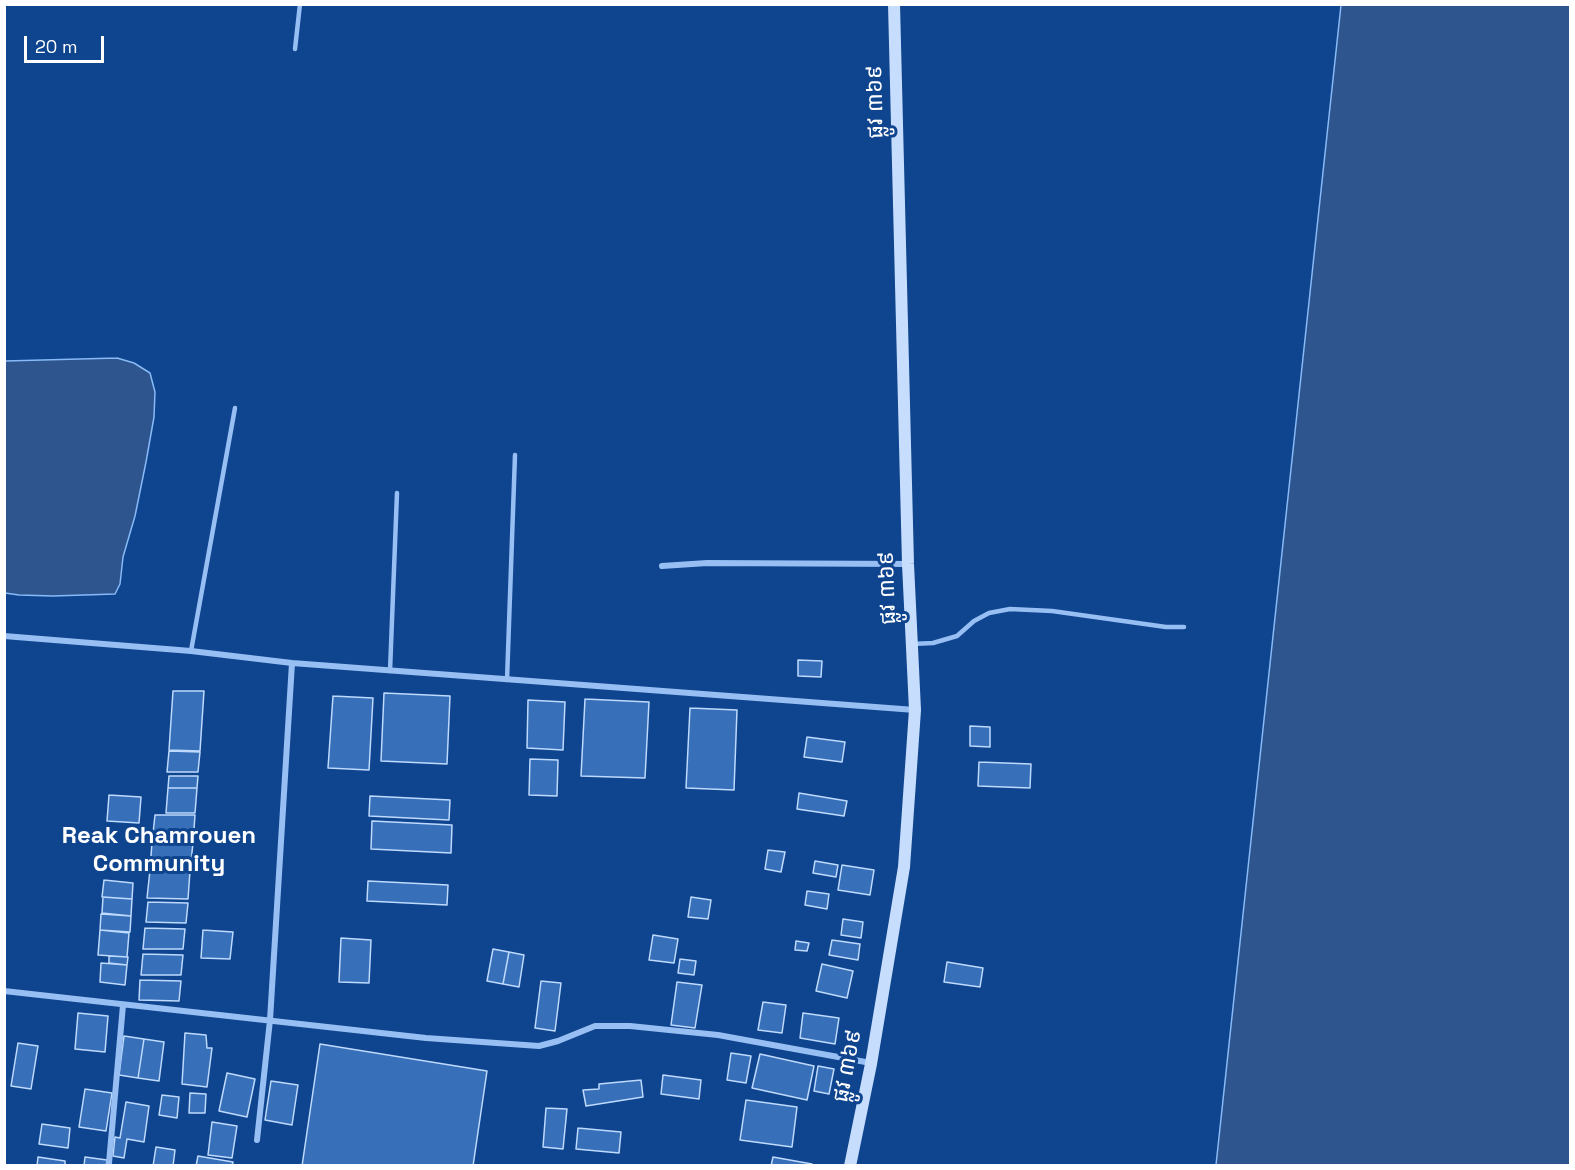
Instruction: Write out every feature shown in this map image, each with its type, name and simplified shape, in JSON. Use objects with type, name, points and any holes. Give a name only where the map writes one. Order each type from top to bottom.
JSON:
[{"type":"main road","name":"ផ្លូវ ៣៦៩","points":[[850,1166],[871,1064],[904,867],[915,711],[908,564],[894,4]]},
{"type":"street","points":[[662,566],[707,563],[908,564]]},
{"type":"street","points":[[4,636],[191,651],[292,663],[915,711]]},
{"type":"street","points":[[257,1140],[270,1020],[292,663]]},
{"type":"street","points":[[4,991],[426,1038],[538,1046],[558,1041],[595,1026],[630,1026],[718,1035],[871,1064]]},
{"type":"street","points":[[109,1163],[123,1005]]},
{"type":"lane","points":[[294,48],[300,4]]},
{"type":"lane","points":[[191,651],[235,408]]},
{"type":"lane","points":[[507,680],[515,455]]},
{"type":"lane","points":[[390,671],[397,493]]},
{"type":"lane","points":[[912,644],[933,643],[957,636],[974,621],[989,613],[1010,609],[1061,612],[1166,627],[1184,627]]},
{"type":"water","points":[[1341,5],[1570,5],[1570,1165],[1216,1165]]},
{"type":"water","points":[[117,358],[134,363],[150,373],[155,392],[154,417],[146,462],[135,516],[123,557],[120,584],[115,594],[53,596],[5,593],[5,361]]},
{"type":"building","points":[[798,660],[822,661],[821,677],[798,676]]},
{"type":"building","points":[[173,691],[204,691],[200,751],[169,750]]},
{"type":"building","points":[[384,693],[450,696],[447,764],[381,761]]},
{"type":"building","points":[[333,696],[373,698],[369,770],[328,768]]},
{"type":"building","points":[[585,699],[649,702],[645,778],[581,776]]},
{"type":"building","points":[[528,700],[565,702],[563,750],[527,748]]},
{"type":"building","points":[[690,708],[737,710],[734,790],[686,788]]},
{"type":"building","points":[[970,726],[990,727],[990,747],[970,746]]},
{"type":"building","points":[[807,737],[845,742],[842,762],[804,757]]},
{"type":"building","points":[[169,751],[200,752],[198,772],[167,772]]},
{"type":"building","points":[[530,759],[558,760],[557,796],[529,795]]},
{"type":"building","points":[[979,762],[1031,764],[1030,788],[978,786]]},
{"type":"building","points":[[169,776],[198,776],[197,788],[168,788]]},
{"type":"building","points":[[168,788],[197,788],[195,813],[166,813]]},
{"type":"building","points":[[799,793],[847,801],[844,816],[797,809]]},
{"type":"building","points":[[109,795],[141,797],[139,823],[107,821]]},
{"type":"building","points":[[370,796],[450,800],[449,820],[369,816]]},
{"type":"building","points":[[155,815],[195,815],[193,843],[152,842]]},
{"type":"building","points":[[372,821],[452,825],[451,853],[371,849]]},
{"type":"building","points":[[152,842],[193,843],[190,871],[150,870]]},
{"type":"building","points":[[768,850],[785,852],[781,872],[765,869]]},
{"type":"building","points":[[815,861],[838,865],[836,877],[813,873]]},
{"type":"building","points":[[842,865],[874,870],[870,895],[838,890]]},
{"type":"building","points":[[150,870],[190,871],[188,899],[147,898]]},
{"type":"building","points":[[104,880],[133,883],[132,899],[102,897]]},
{"type":"building","points":[[368,881],[448,885],[447,905],[367,901]]},
{"type":"building","points":[[807,891],[829,894],[827,909],[805,905]]},
{"type":"building","points":[[103,897],[132,899],[131,916],[102,913]]},
{"type":"building","points":[[691,897],[711,900],[708,919],[688,917]]},
{"type":"building","points":[[148,902],[188,903],[186,923],[146,922]]},
{"type":"building","points":[[101,914],[131,916],[130,932],[100,930]]},
{"type":"building","points":[[843,919],[863,922],[861,938],[841,935]]},
{"type":"building","points":[[145,928],[185,929],[183,949],[143,949]]},
{"type":"building","points":[[100,930],[129,933],[127,957],[98,955]]},
{"type":"building","points":[[203,930],[233,932],[230,959],[201,958]]},
{"type":"building","points":[[653,935],[678,939],[674,963],[649,960]]},
{"type":"building","points":[[341,938],[371,940],[369,983],[339,982]]},
{"type":"building","points":[[832,940],[860,944],[858,960],[829,955]]},
{"type":"building","points":[[796,941],[809,943],[807,951],[795,950]]},
{"type":"building","points":[[493,949],[509,952],[503,984],[487,981]]},
{"type":"building","points":[[509,952],[524,955],[519,987],[503,984]]},
{"type":"building","points":[[143,954],[183,955],[181,975],[141,975]]},
{"type":"building","points":[[109,956],[128,957],[127,965],[109,963]]},
{"type":"building","points":[[680,959],[696,961],[694,975],[678,973]]},
{"type":"building","points":[[947,962],[983,968],[980,987],[944,982]]},
{"type":"building","points":[[101,963],[127,965],[125,985],[100,982]]},
{"type":"building","points":[[822,964],[853,971],[847,998],[816,991]]},
{"type":"building","points":[[140,980],[181,981],[179,1001],[139,1000]]},
{"type":"building","points":[[541,981],[561,983],[555,1031],[535,1028]]},
{"type":"building","points":[[677,982],[702,985],[695,1028],[671,1025]]},
{"type":"building","points":[[763,1002],[786,1005],[782,1033],[758,1030]]},
{"type":"building","points":[[78,1013],[108,1016],[105,1052],[75,1049]]},
{"type":"building","points":[[803,1013],[839,1018],[835,1044],[800,1038]]},
{"type":"building","points":[[185,1033],[206,1035],[207,1048],[212,1048],[207,1087],[182,1084]]},
{"type":"building","points":[[124,1036],[144,1039],[138,1078],[119,1075]]},
{"type":"building","points":[[144,1039],[164,1042],[159,1081],[138,1078]]},
{"type":"building","points":[[18,1043],[38,1046],[31,1089],[11,1086]]},
{"type":"building","points":[[320,1044],[487,1071],[473,1166],[302,1166]]},
{"type":"building","points":[[731,1053],[751,1056],[746,1083],[727,1080]]},
{"type":"building","points":[[760,1054],[814,1066],[807,1100],[752,1088]]},
{"type":"building","points":[[818,1066],[834,1069],[829,1094],[814,1091]]},
{"type":"building","points":[[227,1073],[255,1079],[247,1117],[219,1111]]},
{"type":"building","points":[[663,1075],[701,1080],[699,1099],[661,1094]]},
{"type":"building","points":[[641,1080],[643,1097],[586,1106],[583,1090],[599,1089],[599,1084]]},
{"type":"building","points":[[271,1081],[298,1085],[292,1125],[265,1120]]},
{"type":"building","points":[[85,1089],[112,1093],[106,1131],[79,1127]]},
{"type":"building","points":[[190,1093],[206,1094],[205,1113],[189,1113]]},
{"type":"building","points":[[162,1095],[179,1097],[177,1118],[159,1115]]},
{"type":"building","points":[[746,1100],[797,1107],[792,1147],[740,1140]]},
{"type":"building","points":[[126,1102],[149,1106],[144,1142],[127,1139],[124,1158],[113,1156],[115,1137],[120,1138]]},
{"type":"building","points":[[546,1108],[567,1109],[563,1149],[543,1147]]},
{"type":"building","points":[[212,1122],[237,1126],[232,1158],[208,1155]]},
{"type":"building","points":[[42,1124],[70,1128],[68,1148],[39,1144]]},
{"type":"building","points":[[578,1128],[621,1132],[619,1153],[576,1149]]},
{"type":"building","points":[[156,1147],[175,1150],[173,1166],[153,1166]]},
{"type":"building","points":[[198,1156],[233,1162],[232,1166],[196,1166]]},
{"type":"building","points":[[38,1157],[65,1161],[65,1166],[37,1166]]},
{"type":"building","points":[[85,1157],[107,1160],[106,1166],[84,1166]]},
{"type":"building","points":[[773,1157],[812,1164],[812,1166],[771,1166]]},
{"type":"district","name":"Reak Chamrouen Community","points":[[159,850]]}]
